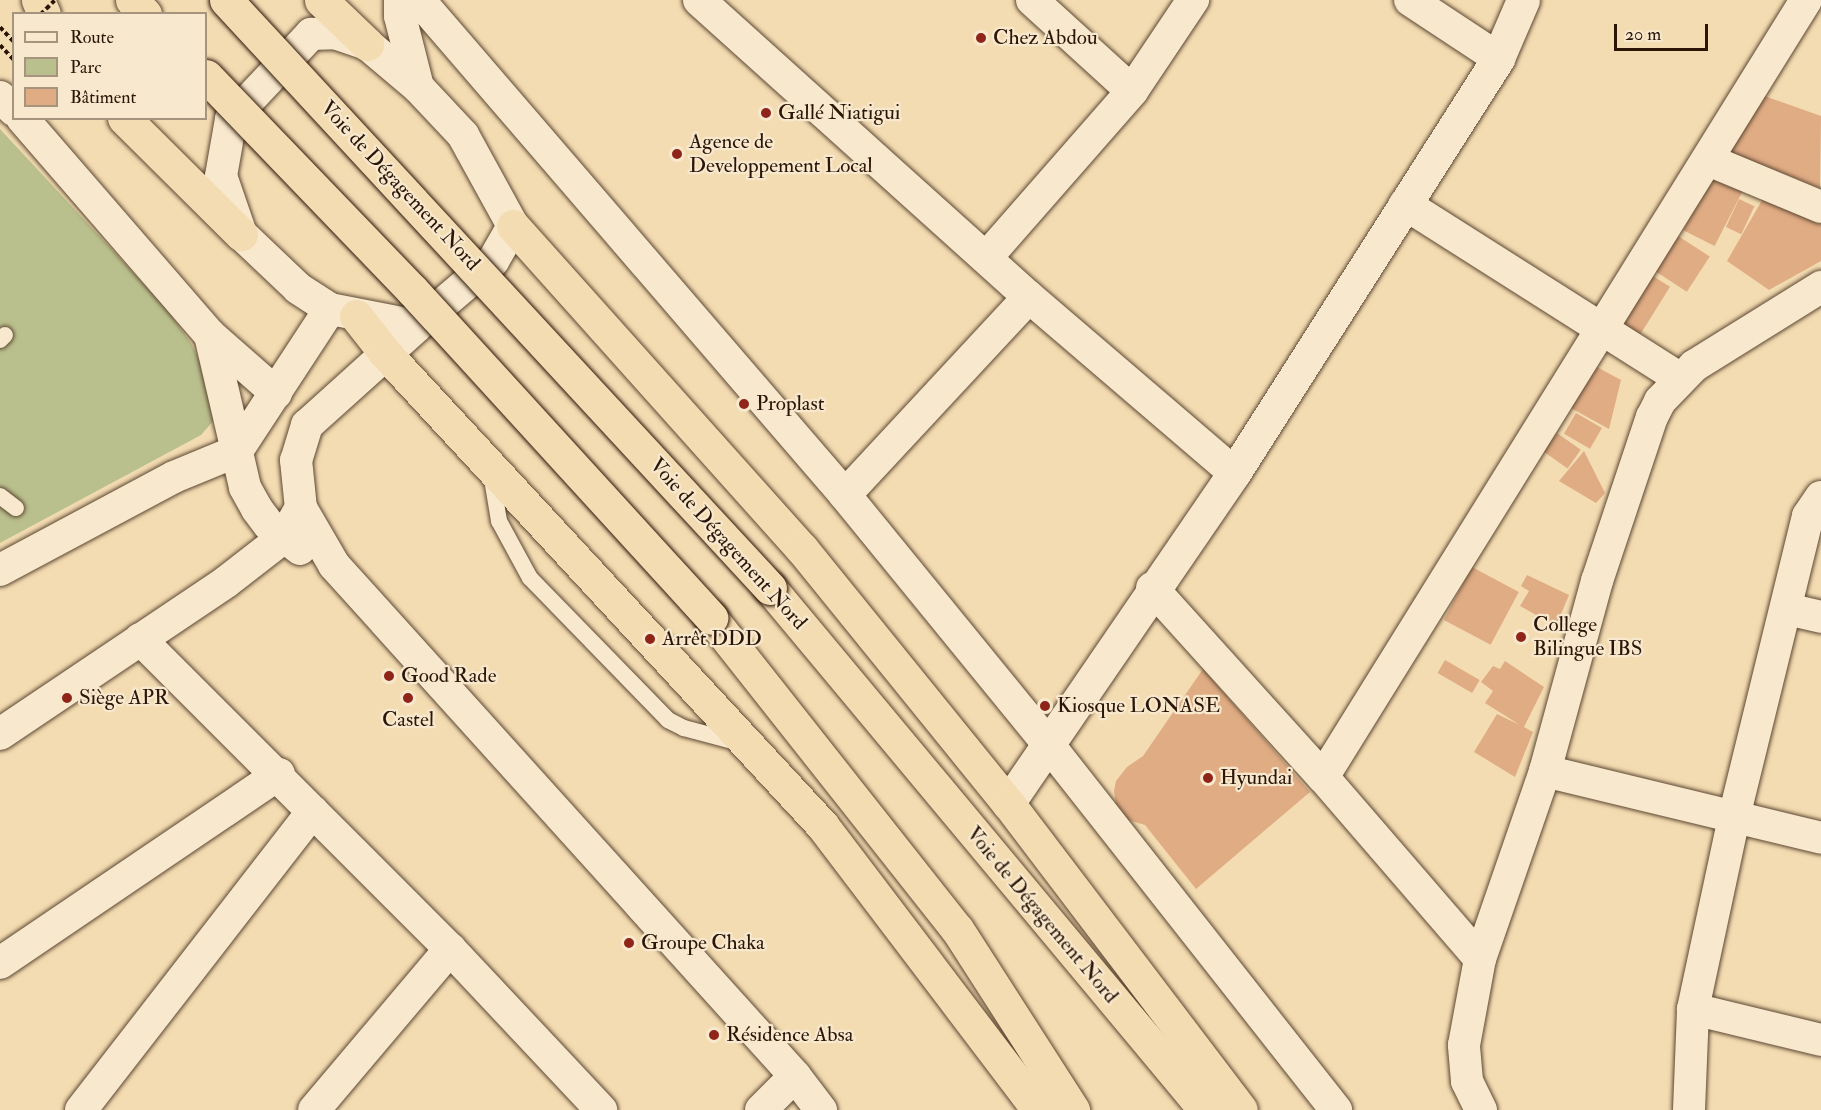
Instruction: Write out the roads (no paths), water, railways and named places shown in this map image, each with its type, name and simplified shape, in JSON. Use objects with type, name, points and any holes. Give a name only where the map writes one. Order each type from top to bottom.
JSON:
[{"type":"highway","points":[[132,0],[143,12]]},
{"type":"highway","name":"Voie de Dégagement Nord","points":[[226,0],[770,588],[1205,1110]]},
{"type":"highway","points":[[333,4],[367,44]]},
{"type":"highway","points":[[207,77],[412,290],[711,618],[957,929],[1073,1110]]},
{"type":"highway","points":[[126,120],[241,234]]},
{"type":"highway","points":[[513,226],[802,549],[1008,803],[1241,1110]]},
{"type":"highway","points":[[343,312],[386,354],[822,825],[1038,1110]]},
{"type":"street","points":[[400,0],[399,16],[418,87]]},
{"type":"street","points":[[419,0],[845,495],[1048,744],[1336,1110]]},
{"type":"street","points":[[699,0],[1029,297],[1234,473]]},
{"type":"street","points":[[1032,0],[1132,91]]},
{"type":"street","points":[[987,258],[1132,91],[1193,0]]},
{"type":"street","points":[[1410,0],[1498,58]]},
{"type":"street","points":[[1008,803],[1152,588],[1234,473],[1498,58],[1523,0]]},
{"type":"street","points":[[1323,777],[1603,330],[1806,0]]},
{"type":"street","points":[[333,4],[311,34],[231,119],[221,176],[241,234],[298,288],[343,312],[417,326]]},
{"type":"street","points":[[311,34],[335,33],[367,44],[418,87],[463,135],[513,226],[493,261],[307,424],[296,460],[301,508],[333,565],[795,1076],[821,1110]]},
{"type":"street","points":[[0,97],[12,108]]},
{"type":"street","points":[[24,120],[210,335],[276,393]]},
{"type":"street","points":[[1708,160],[1821,207]]},
{"type":"street","points":[[1405,204],[1679,378]]},
{"type":"street","points":[[1481,1110],[1464,1067],[1469,1009],[1480,959],[1545,771],[1597,581],[1656,409],[1679,378],[1769,315],[1821,286]]},
{"type":"street","points":[[845,495],[1029,297]]},
{"type":"street","points":[[0,570],[166,481],[237,451],[276,393],[343,312]]},
{"type":"street","points":[[210,335],[245,487],[269,525],[284,537],[333,565]]},
{"type":"street","points":[[1689,1110],[1693,1009],[1734,817],[1787,609],[1808,516],[1821,497]]},
{"type":"street","points":[[0,734],[226,582],[284,537],[301,508]]},
{"type":"street","points":[[1152,588],[1323,777],[1480,959]]},
{"type":"street","points":[[1787,609],[1821,617]]},
{"type":"street","points":[[140,639],[279,774],[450,949],[601,1110]]},
{"type":"street","points":[[1545,771],[1821,838]]},
{"type":"street","points":[[0,963],[279,774]]},
{"type":"street","points":[[81,1110],[313,811]]},
{"type":"street","points":[[327,1105],[450,949]]},
{"type":"street","points":[[1693,1009],[1821,1040]]},
{"type":"street","points":[[761,1110],[795,1076]]},
{"type":"lane","points":[[489,466],[499,521],[530,578],[668,720],[684,728],[748,745]]},
{"type":"lane","points":[[0,496],[16,508]]},
{"type":"place","name":"Chez Abdou","points":[[981,38]]},
{"type":"place","name":"Gallé Niatigui","points":[[766,113]]},
{"type":"place","name":"Agence de Developpement Local","points":[[677,154]]},
{"type":"place","name":"Proplast","points":[[744,404]]},
{"type":"place","name":"College Bilingue IBS","points":[[1521,637]]},
{"type":"place","name":"Arrêt DDD","points":[[650,639]]},
{"type":"place","name":"Good Rade","points":[[389,676]]},
{"type":"place","name":"Siège APR","points":[[67,698]]},
{"type":"place","name":"Castel","points":[[408,698]]},
{"type":"place","name":"Kiosque LONASE","points":[[1045,706]]},
{"type":"place","name":"Hyundai","points":[[1208,778]]},
{"type":"place","name":"Groupe Chaka","points":[[629,943]]},
{"type":"place","name":"Résidence Absa","points":[[714,1035]]}]
